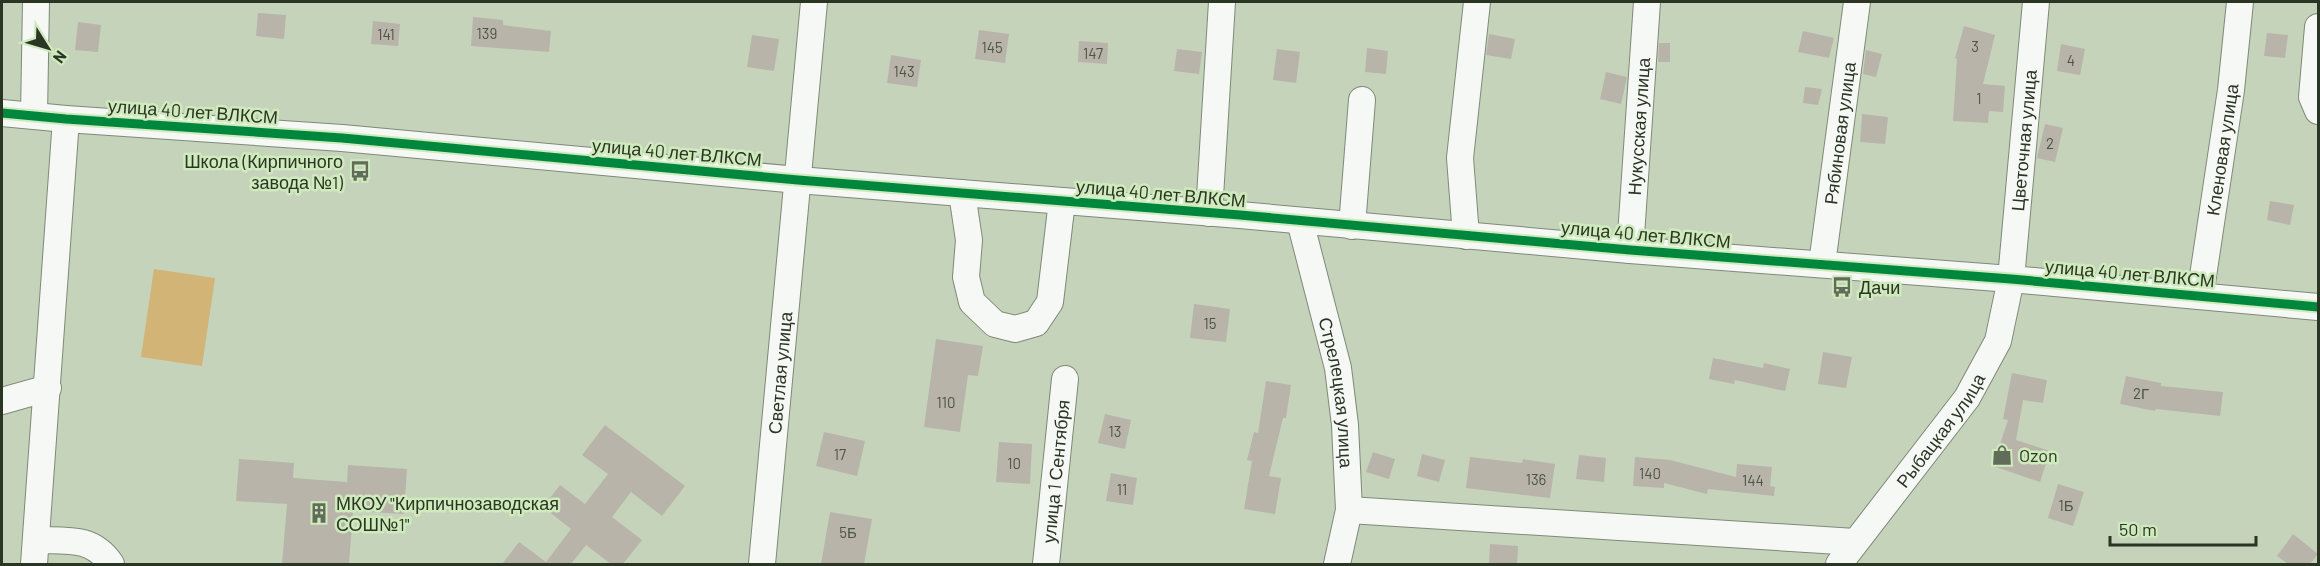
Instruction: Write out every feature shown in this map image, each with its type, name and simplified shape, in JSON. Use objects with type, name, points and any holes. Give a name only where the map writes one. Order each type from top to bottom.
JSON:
[{"type":"street","points":[[34,116],[36,2]]},
{"type":"street","name":"Светлая улица","points":[[762,564],[814,2]]},
{"type":"street","points":[[1209,213],[1222,2]]},
{"type":"street","points":[[1466,236],[1460,158],[1477,2]]},
{"type":"street","name":"Нукусская улица","points":[[1630,250],[1647,2]]},
{"type":"street","name":"Рябиновая улица","points":[[1822,264],[1857,2]]},
{"type":"street","name":"Цветочная улица","points":[[2011,279],[2036,2]]},
{"type":"street","name":"Кленовая улица","points":[[2200,296],[2231,90],[2240,2]]},
{"type":"street","points":[[2319,27],[2312,97],[2319,111]]},
{"type":"street","points":[[1352,226],[1362,100]]},
{"type":"street","name":"улица 40 лет ВЛКСМ","points":[[2,112],[66,119],[342,138],[798,180],[1630,250],[2011,279],[2319,307]]},
{"type":"street","points":[[66,119],[35,552],[77,541],[102,550],[111,564]]},
{"type":"street","points":[[962,193],[969,240],[966,277],[972,302],[995,324],[1015,329],[1036,323],[1050,302],[1062,201]]},
{"type":"street","name":"Стрелецкая улица","points":[[1300,221],[1338,368],[1345,425],[1349,510],[1337,564]]},
{"type":"street","name":"Рыбацкая улица","points":[[1839,564],[1966,398],[1998,341],[2011,279]]},
{"type":"street","name":"улица 1 Сентября","points":[[1046,564],[1065,379]]},
{"type":"street","points":[[2,401],[48,388]]},
{"type":"street","points":[[1349,510],[1855,543]]},
{"type":"shaded area","points":[[154,269],[215,278],[202,366],[141,357]]},
{"type":"building","points":[[258,13],[286,15],[284,39],[256,36]]},
{"type":"building","points":[[473,17],[503,20],[503,25],[551,31],[549,52],[471,46]]},
{"type":"building","points":[[373,21],[400,24],[398,46],[371,44]]},
{"type":"building","points":[[78,22],[101,25],[98,52],[75,50]]},
{"type":"building","points":[[1964,26],[1995,35],[1983,84],[2005,86],[2003,112],[1989,111],[1988,123],[1953,121],[1957,59],[1955,58]]},
{"type":"building","points":[[979,30],[1009,34],[1005,63],[975,59]]},
{"type":"building","points":[[1803,31],[1834,38],[1829,58],[1798,52]]},
{"type":"building","points":[[2267,33],[2288,35],[2285,58],[2264,56]]},
{"type":"building","points":[[1489,34],[1515,39],[1511,59],[1486,55]]},
{"type":"building","points":[[752,35],[779,39],[774,71],[747,67]]},
{"type":"building","points":[[1079,41],[1108,43],[1107,64],[1078,62]]},
{"type":"building","points":[[1659,43],[1670,43],[1670,62],[1658,62]]},
{"type":"building","points":[[2061,44],[2085,49],[2080,75],[2057,71]]},
{"type":"building","points":[[1367,48],[1388,51],[1386,74],[1365,72]]},
{"type":"building","points":[[1177,49],[1202,52],[1199,74],[1174,71]]},
{"type":"building","points":[[1277,49],[1300,52],[1296,83],[1273,80]]},
{"type":"building","points":[[1866,50],[1882,54],[1876,77],[1863,74]]},
{"type":"building","points":[[891,55],[921,60],[917,87],[887,83]]},
{"type":"building","points":[[1606,72],[1627,77],[1621,104],[1600,99]]},
{"type":"building","points":[[1805,87],[1822,89],[1818,105],[1803,103]]},
{"type":"building","points":[[1862,114],[1888,117],[1885,144],[1860,142]]},
{"type":"building","points":[[2045,124],[2063,128],[2055,162],[2037,158]]},
{"type":"building","points":[[2270,201],[2294,205],[2290,225],[2267,220]]},
{"type":"building","points":[[1194,304],[1230,309],[1226,342],[1190,338]]},
{"type":"building","points":[[936,339],[983,346],[978,376],[968,375],[960,432],[924,427]]},
{"type":"building","points":[[1823,352],[1852,357],[1846,388],[1818,384]]},
{"type":"building","points":[[1713,358],[1763,368],[1764,363],[1790,369],[1785,391],[1735,380],[1734,384],[1709,379]]},
{"type":"building","points":[[2012,373],[2047,380],[2043,403],[2023,400],[2016,440],[2050,451],[2040,482],[1993,466],[2008,420],[2003,419]]},
{"type":"building","points":[[2126,376],[2161,383],[2161,386],[2223,392],[2220,416],[2156,409],[2155,411],[2120,404]]},
{"type":"building","points":[[1266,381],[1291,385],[1286,418],[1283,418],[1269,476],[1281,478],[1275,514],[1244,509],[1252,461],[1247,460],[1254,432],[1258,433]]},
{"type":"building","points":[[1105,414],[1131,420],[1125,449],[1098,443]]},
{"type":"building","points":[[605,425],[685,486],[662,516],[631,492],[612,517],[642,540],[623,564],[611,564],[586,545],[571,564],[502,564],[519,542],[546,562],[571,529],[543,507],[560,485],[585,504],[608,474],[582,455]]},
{"type":"building","points":[[824,432],[865,441],[857,476],[816,466]]},
{"type":"building","points":[[999,442],[1032,444],[1030,484],[996,482]]},
{"type":"building","points":[[1373,452],[1395,459],[1389,479],[1366,472]]},
{"type":"building","points":[[1422,454],[1445,460],[1439,482],[1417,476]]},
{"type":"building","points":[[1579,455],[1606,458],[1604,482],[1576,479]]},
{"type":"building","points":[[1470,457],[1522,463],[1523,459],[1555,464],[1550,498],[1466,488]]},
{"type":"building","points":[[1635,457],[1670,460],[1736,477],[1737,464],[1772,467],[1770,486],[1775,487],[1774,496],[1708,489],[1707,494],[1664,483],[1664,488],[1633,486]]},
{"type":"building","name":"МКОУ \"Кирпичнозаводская СОШ№1\"","points":[[239,459],[294,463],[293,478],[347,482],[348,465],[407,469],[404,514],[353,511],[349,564],[282,564],[287,504],[236,501]]},
{"type":"building","points":[[1111,473],[1137,478],[1133,505],[1106,501]]},
{"type":"building","points":[[2058,484],[2084,492],[2073,526],[2048,518]]},
{"type":"building","points":[[830,512],[872,519],[864,564],[821,564]]},
{"type":"building","points":[[2293,534],[2318,554],[2310,564],[2288,564],[2277,556]]},
{"type":"building","points":[[1490,544],[1518,546],[1517,564],[1489,564]]},
{"type":"cycle path","points":[[2,113],[342,138],[798,180],[1240,215],[1630,250],[2011,279],[2318,307]]},
{"type":"place","name":"Школа (Кирпичного завода №1)","points":[[360,171]]},
{"type":"place","name":"Дачи","points":[[1842,287]]},
{"type":"place","name":"Ozon","points":[[2002,455]]},
{"type":"place","name":"МКОУ \"Кирпичнозаводская СОШ№1\"","points":[[319,513]]}]
